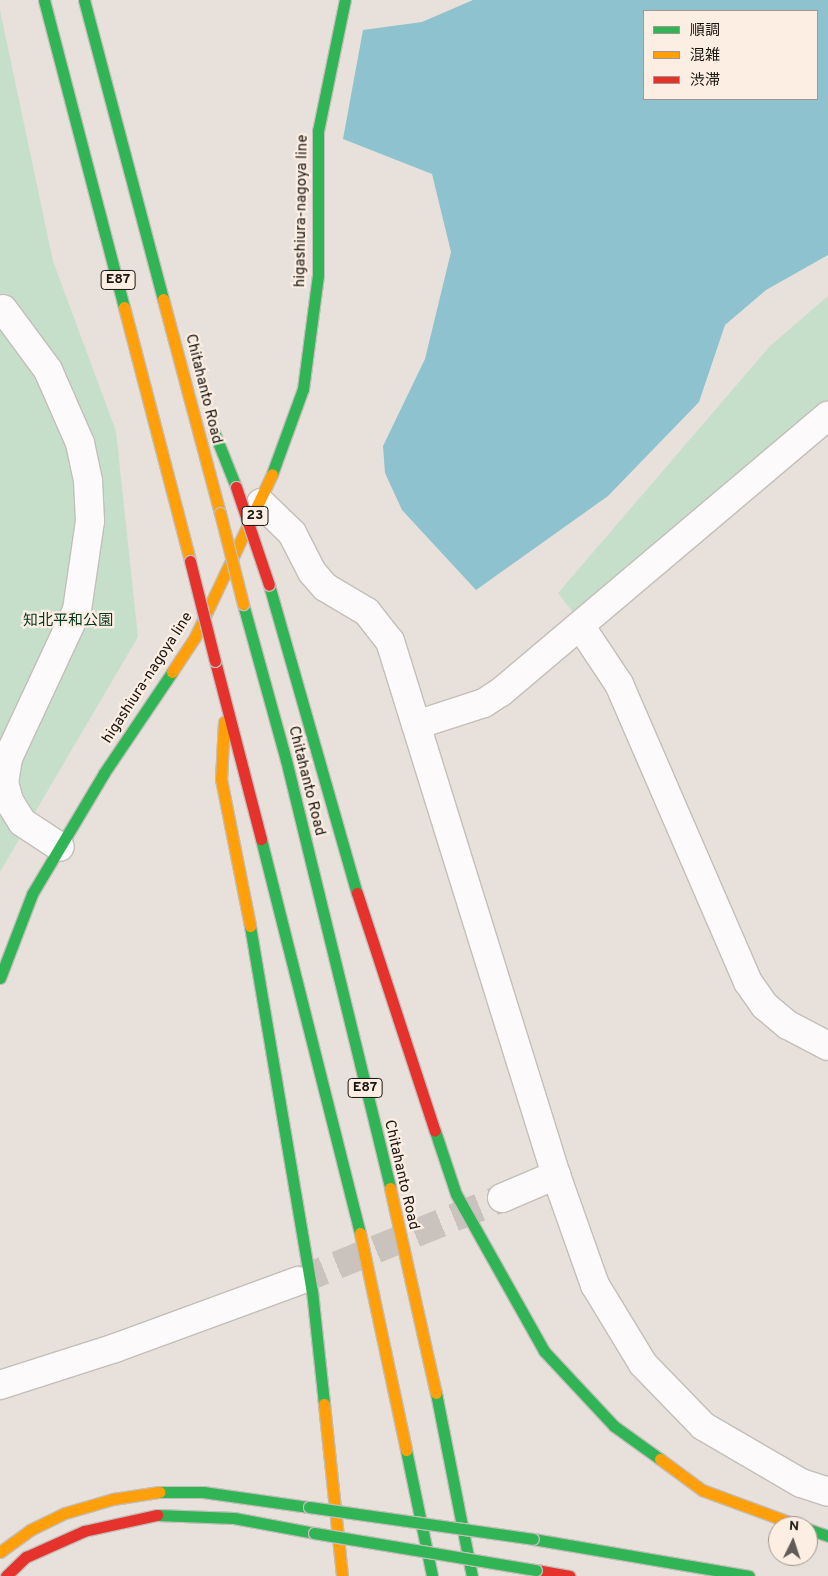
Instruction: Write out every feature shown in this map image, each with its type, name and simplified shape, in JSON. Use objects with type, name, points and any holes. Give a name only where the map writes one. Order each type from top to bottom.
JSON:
[{"type":"main road","name":"E87","points":[[44,0],[347,1170],[432,1576]]},
{"type":"main road","name":"Chitahanto Road","points":[[84,0],[288,769],[385,1167],[454,1474],[472,1576]]},
{"type":"main road","name":"higashiura-nagoya line","points":[[0,978],[32,894],[104,773],[196,637],[261,503],[303,389],[318,276],[318,131],[345,0]]},
{"type":"main road","points":[[168,314],[236,487],[269,584],[374,952],[456,1194],[544,1351],[614,1426],[702,1490],[773,1516]]},
{"type":"main road","points":[[226,699],[221,779],[269,1022],[312,1291],[342,1576]]},
{"type":"main road","points":[[0,1552],[65,1513],[113,1499],[158,1492],[203,1492],[533,1539],[749,1576]]},
{"type":"main road","points":[[6,1576],[26,1557],[84,1531],[149,1515],[234,1518],[569,1576]]},
{"type":"street","points":[[3,309],[48,370],[80,443],[88,481],[90,521],[77,610],[8,758],[4,782],[9,801],[22,822],[60,847]]},
{"type":"street","points":[[416,726],[484,703],[581,627],[828,416]]},
{"type":"street","points":[[261,503],[292,533],[312,572],[325,587],[382,627],[390,640],[556,1175],[595,1285],[643,1364],[703,1426],[800,1483],[828,1492]]},
{"type":"street","points":[[581,627],[619,684],[748,982],[765,1006],[788,1025],[828,1046]]},
{"type":"street","points":[[502,1198],[556,1175]]},
{"type":"street","points":[[0,1385],[115,1348],[298,1281]]},
{"type":"green space","name":"知北平和公園","points":[[0,10],[53,261],[116,431],[138,637],[0,872]]},
{"type":"green space","points":[[828,296],[828,400],[574,614],[558,593],[770,346]]},
{"type":"water","points":[[473,0],[828,0],[828,255],[766,290],[725,325],[699,402],[608,496],[476,590],[402,510],[385,473],[383,446],[425,359],[451,252],[432,174],[343,139],[363,30],[422,22]]},
{"type":"tunnel","points":[[298,1281],[502,1198]]},
{"type":"traffic: fast","points":[[44,0],[124,307]]},
{"type":"traffic: fast","points":[[84,0],[163,299]]},
{"type":"traffic: fast","points":[[272,474],[303,389],[318,275],[318,131],[345,0]]},
{"type":"traffic: fast","points":[[214,432],[236,487]]},
{"type":"traffic: fast","points":[[269,585],[357,893]]},
{"type":"traffic: fast","points":[[243,604],[286,760],[390,1188]]},
{"type":"traffic: fast","points":[[0,978],[32,894],[104,773],[172,672]]},
{"type":"traffic: fast","points":[[261,839],[360,1233]]},
{"type":"traffic: fast","points":[[250,926],[312,1291],[324,1404]]},
{"type":"traffic: fast","points":[[435,1131],[456,1194],[544,1351],[614,1426],[660,1459]]},
{"type":"traffic: fast","points":[[436,1393],[472,1576]]},
{"type":"traffic: fast","points":[[406,1450],[432,1576]]},
{"type":"traffic: fast","points":[[159,1492],[203,1492],[309,1507]]},
{"type":"traffic: fast","points":[[309,1507],[533,1539]]},
{"type":"traffic: fast","points":[[157,1515],[234,1518],[314,1533]]},
{"type":"traffic: fast","points":[[818,1532],[828,1536]]},
{"type":"traffic: fast","points":[[314,1533],[536,1570]]},
{"type":"traffic: fast","points":[[533,1539],[749,1576]]},
{"type":"traffic: slow","points":[[163,299],[220,513]]},
{"type":"traffic: slow","points":[[124,307],[190,561]]},
{"type":"traffic: slow","points":[[172,672],[195,637],[272,474]]},
{"type":"traffic: slow","points":[[220,513],[243,604]]},
{"type":"traffic: slow","points":[[224,722],[221,779],[250,926]]},
{"type":"traffic: slow","points":[[390,1188],[436,1393]]},
{"type":"traffic: slow","points":[[360,1233],[406,1450]]},
{"type":"traffic: slow","points":[[324,1404],[342,1576]]},
{"type":"traffic: slow","points":[[660,1459],[702,1490],[773,1516]]},
{"type":"traffic: slow","points":[[0,1552],[30,1530],[65,1513],[113,1499],[159,1492]]},
{"type":"traffic: jam","points":[[236,487],[269,585]]},
{"type":"traffic: jam","points":[[190,561],[215,661]]},
{"type":"traffic: jam","points":[[215,661],[261,839]]},
{"type":"traffic: jam","points":[[357,893],[435,1131]]},
{"type":"traffic: jam","points":[[6,1576],[26,1557],[84,1531],[157,1515]]},
{"type":"traffic: jam","points":[[536,1570],[569,1576]]}]
